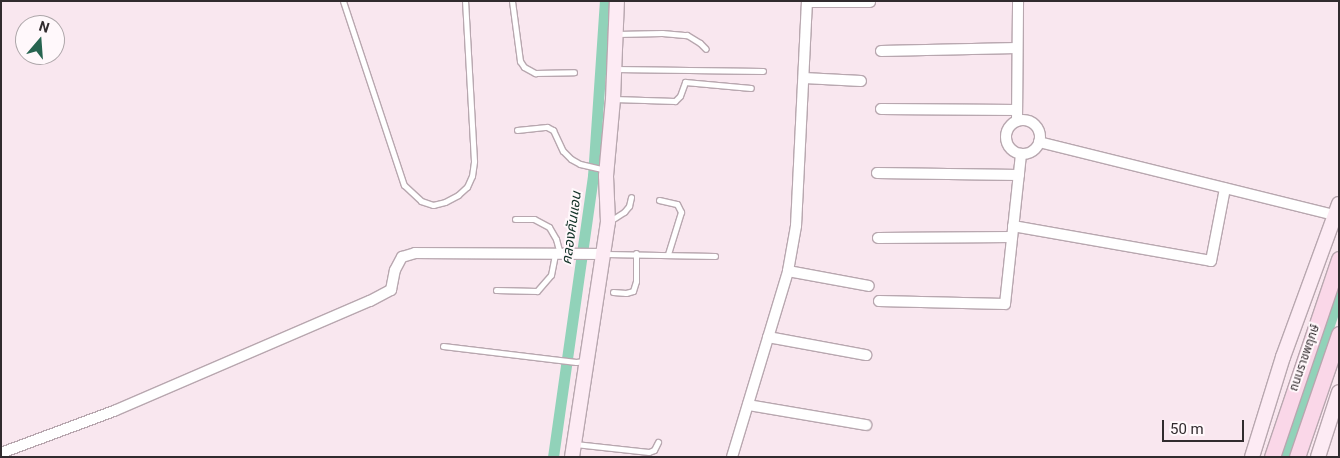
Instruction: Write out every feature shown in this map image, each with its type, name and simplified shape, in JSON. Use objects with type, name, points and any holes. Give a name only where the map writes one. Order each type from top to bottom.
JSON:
[{"type":"main road","name":"ถนนราชพฤกษ์","points":[[1272,457],[1339,259]]},
{"type":"main road","name":"ถนนราชพฤกษ์","points":[[1297,457],[1339,334]]},
{"type":"street","points":[[573,450],[582,361],[608,222],[602,169],[613,99],[617,1]]},
{"type":"street","points":[[1017,121],[1018,1]]},
{"type":"street","points":[[732,457],[788,271],[796,226],[807,2],[870,2]]},
{"type":"street","points":[[881,51],[1017,48]]},
{"type":"street","points":[[804,78],[861,81]]},
{"type":"street","points":[[882,110],[1017,110]]},
{"type":"street","points":[[1017,121],[1032,123],[1038,131],[1039,142],[1032,151],[1021,154],[1011,149],[1006,139],[1008,128],[1017,121]]},
{"type":"street","points":[[1039,142],[1225,188],[1337,210],[1283,357],[1252,457]]},
{"type":"street","points":[[880,301],[1005,304],[1021,154]]},
{"type":"street","points":[[877,173],[1019,175]]},
{"type":"street","points":[[1013,226],[1210,261],[1225,188]]},
{"type":"street","points":[[878,238],[1012,238]]},
{"type":"street","points":[[1,453],[114,411],[370,301],[391,290],[395,270],[402,257],[415,253],[602,254]]},
{"type":"street","points":[[788,271],[869,286]]},
{"type":"street","points":[[768,337],[866,355]]},
{"type":"street","points":[[1318,457],[1339,392]]},
{"type":"street","points":[[748,404],[866,425]]},
{"type":"lane","points":[[343,1],[404,185],[420,201],[433,205],[458,195],[467,187],[472,176],[474,161],[465,1]]},
{"type":"lane","points":[[512,1],[520,61],[524,67],[535,72],[574,72]]},
{"type":"lane","points":[[616,34],[662,33],[687,35],[700,42],[706,50]]},
{"type":"lane","points":[[615,69],[763,71]]},
{"type":"lane","points":[[613,99],[674,101],[680,96],[685,82],[751,88]]},
{"type":"lane","points":[[518,130],[548,127],[553,130],[563,151],[570,159],[580,164],[602,169]]},
{"type":"lane","points":[[608,222],[624,212],[629,206],[631,197]]},
{"type":"lane","points":[[659,200],[677,204],[681,212],[668,254]]},
{"type":"lane","points":[[496,290],[537,291],[551,275],[560,254],[556,239],[549,227],[534,219],[515,219]]},
{"type":"lane","points":[[613,292],[626,294],[633,291],[636,282],[636,253]]},
{"type":"lane","points":[[602,254],[636,253],[714,256]]},
{"type":"lane","points":[[443,346],[582,361]]},
{"type":"lane","points":[[573,450],[649,452],[654,450],[658,442]]},
{"type":"waterway","name":"คลองคันแอน","points":[[553,457],[593,176],[605,1]]},
{"type":"waterway","points":[[1285,457],[1339,295]]}]
